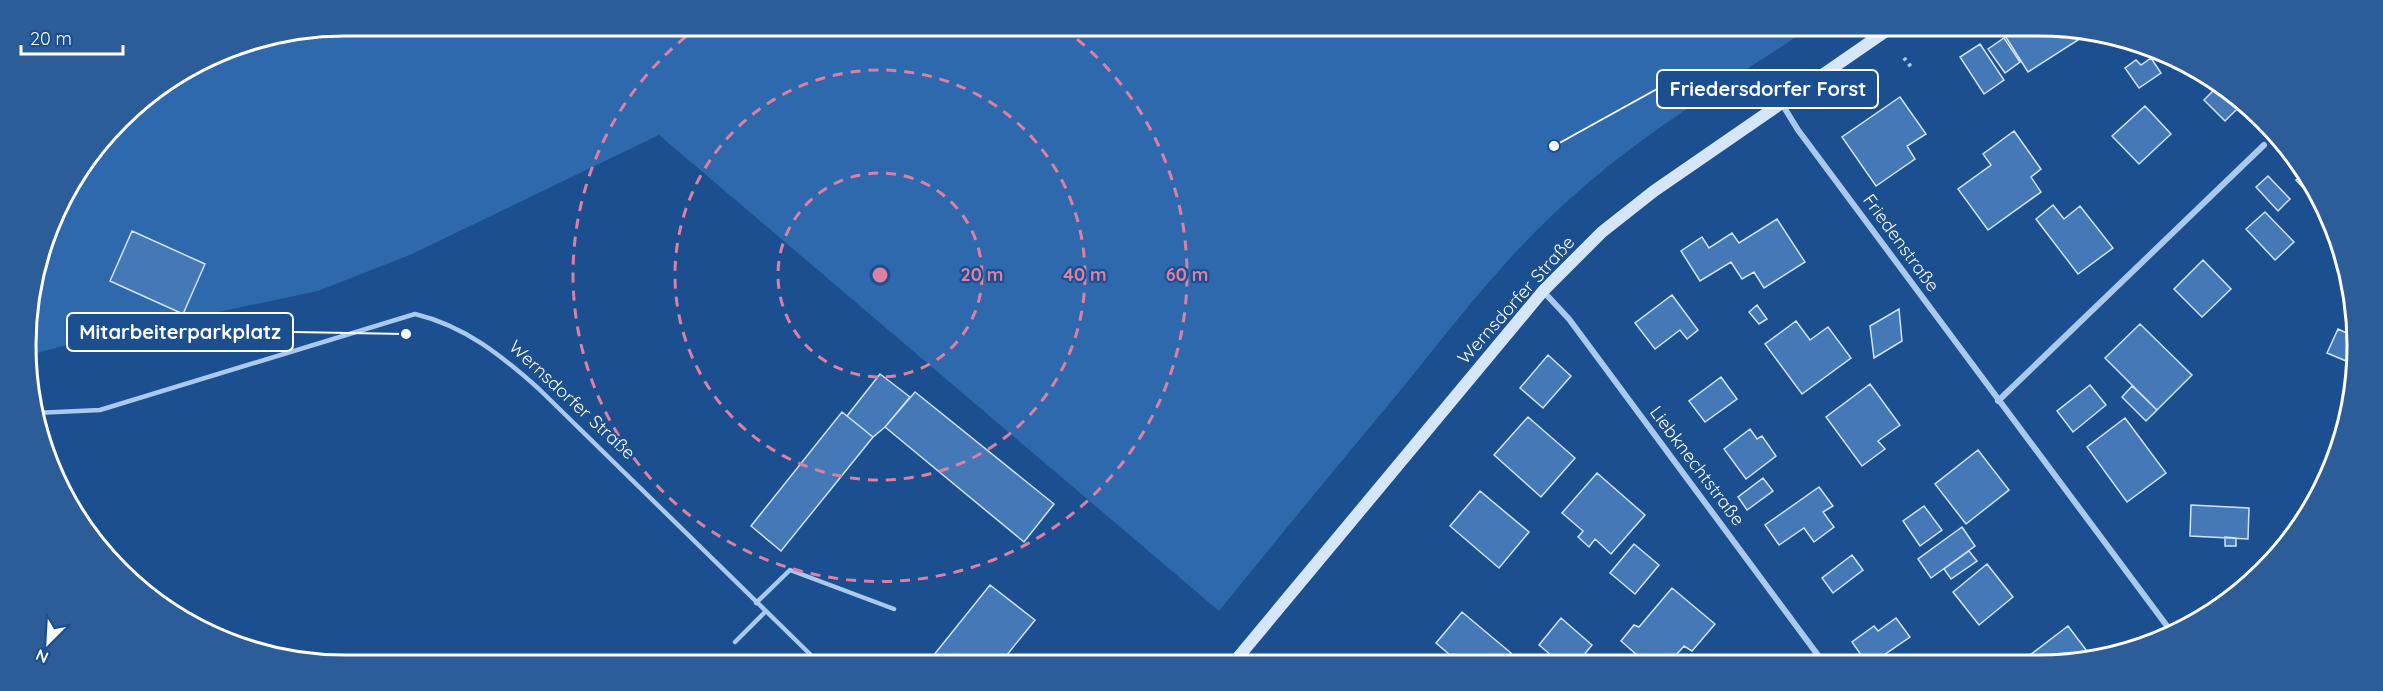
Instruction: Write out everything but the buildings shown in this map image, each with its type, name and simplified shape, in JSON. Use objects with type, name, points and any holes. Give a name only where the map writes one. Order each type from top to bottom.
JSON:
[{"type":"main road","name":"Wernsdorfer Straße","points":[[1240,655],[1543,291],[1602,232],[1654,191],[1879,36]]},
{"type":"street","name":"Friedenstraße","points":[[1781,102],[1798,130],[2167,626]]},
{"type":"street","points":[[1998,401],[2264,145]]},
{"type":"street","name":"Liebknechtstraße","points":[[1543,291],[1569,319],[1818,655]]},
{"type":"lane","name":"Wernsdorfer Straße","points":[[44,413],[100,410],[415,314],[440,320],[480,341],[539,389],[811,655]]},
{"type":"lane","points":[[756,603],[790,570],[894,609]]},
{"type":"lane","points":[[735,642],[765,612]]},
{"type":"path","points":[[1904,58],[1912,68]]},
{"type":"shaded area","points":[[346,36],[1797,36],[1689,107],[1633,147],[1579,191],[1532,234],[1469,306],[1219,611],[659,135],[412,254],[318,291],[90,339],[36,353],[39,305],[52,246],[77,191],[88,174],[113,141],[141,113],[174,88],[209,68],[246,52],[285,42]]},
{"type":"place","name":"Friedersdorfer Forst","points":[[1554,146]]},
{"type":"place","name":"Mitarbeiterparkplatz","points":[[406,334]]}]
